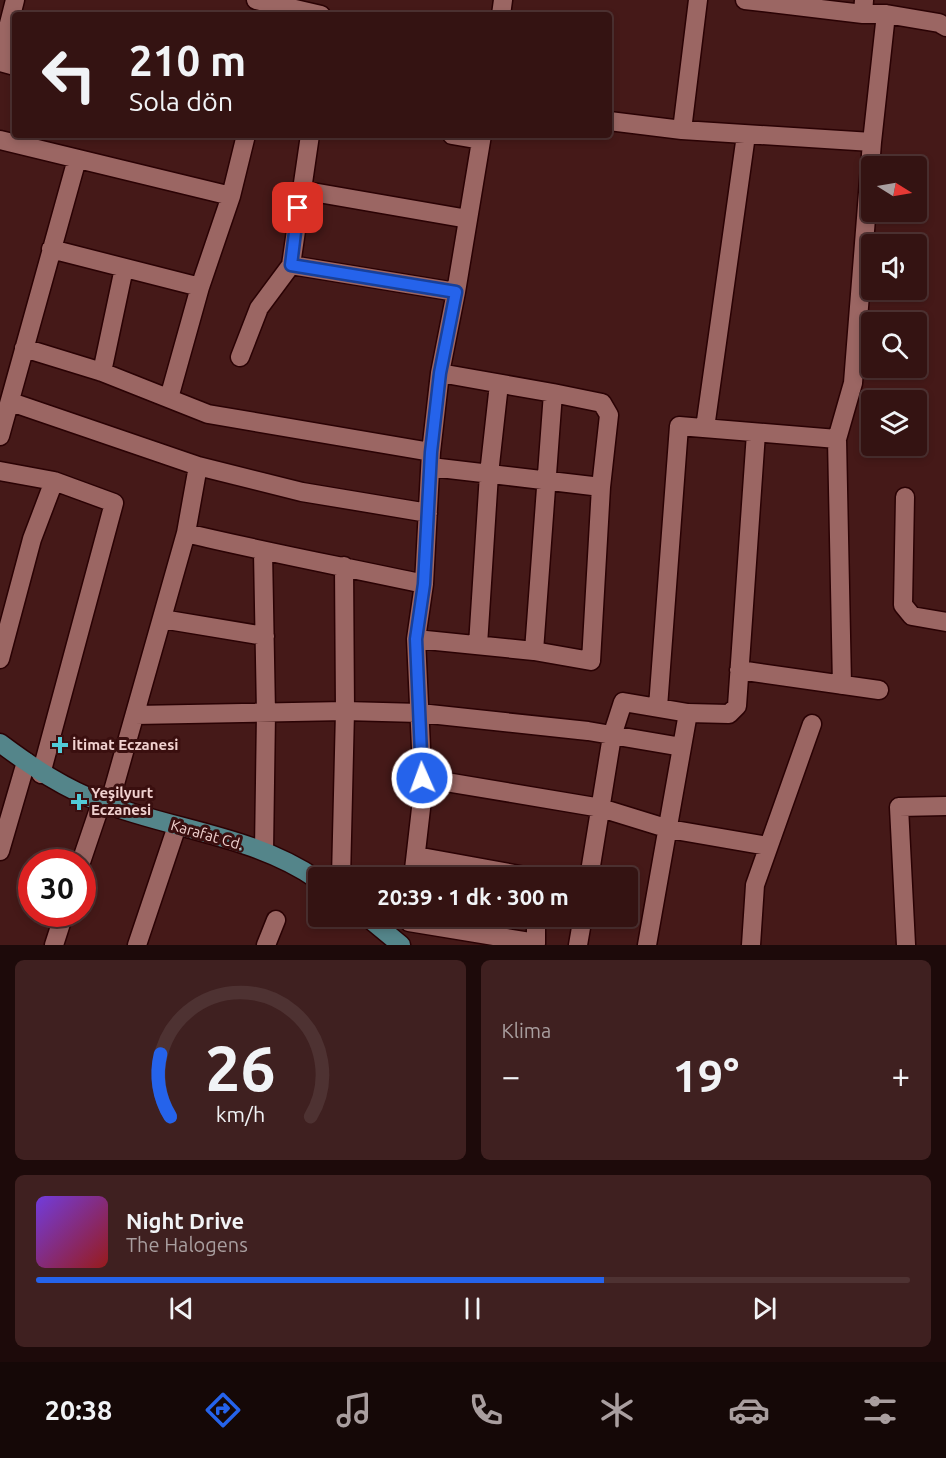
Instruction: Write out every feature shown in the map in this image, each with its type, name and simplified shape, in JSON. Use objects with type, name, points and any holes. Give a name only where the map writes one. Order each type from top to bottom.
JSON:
[{"type":"main road","name":"Karafat Cd.","points":[[0,743],[41,774],[105,804],[264,851],[308,873]]},
{"type":"main road","points":[[379,927],[401,945]]},
{"type":"street","points":[[256,0],[280,10],[296,12]]},
{"type":"street","points":[[682,130],[698,0]]},
{"type":"street","points":[[745,0],[863,7],[886,14],[939,23],[946,27]]},
{"type":"street","points":[[842,685],[837,440],[853,383],[872,142],[886,14]]},
{"type":"street","points":[[0,61],[12,23]]},
{"type":"street","points":[[612,121],[682,130],[872,142]]},
{"type":"street","points":[[705,428],[746,135]]},
{"type":"street","points":[[169,398],[200,287],[231,196],[245,138]]},
{"type":"street","points":[[240,357],[259,308],[291,265],[310,138]]},
{"type":"street","points":[[414,867],[423,791],[416,639],[424,584],[431,460],[440,373],[456,292],[481,138]]},
{"type":"street","points":[[0,140],[231,196]]},
{"type":"street","points":[[1,429],[11,402],[77,159]]},
{"type":"street","points":[[301,190],[468,219]]},
{"type":"street","points":[[51,249],[200,287]]},
{"type":"street","points":[[291,265],[456,292]]},
{"type":"street","points":[[102,372],[124,268]]},
{"type":"street","points":[[24,348],[102,372],[208,414],[489,474],[601,487]]},
{"type":"street","points":[[416,639],[534,651],[591,661],[601,487],[609,415],[602,404],[440,373]]},
{"type":"street","points":[[478,645],[489,474],[499,384]]},
{"type":"street","points":[[534,651],[553,393]]},
{"type":"street","points":[[11,402],[198,466],[302,492],[428,513]]},
{"type":"street","points":[[658,707],[679,426],[837,440]]},
{"type":"street","points":[[591,867],[612,736],[623,702],[688,712],[729,714],[737,706],[756,433]]},
{"type":"street","points":[[86,849],[105,804],[135,715],[186,533],[198,466]]},
{"type":"street","points":[[0,471],[54,481],[114,503],[41,774]]},
{"type":"street","points":[[0,659],[32,539],[54,481]]},
{"type":"street","points":[[905,497],[903,605],[912,616],[946,622]]},
{"type":"street","points":[[186,533],[263,552],[344,566],[424,584]]},
{"type":"street","points":[[263,552],[266,713],[264,851]]},
{"type":"street","points":[[341,867],[345,711],[344,566]]},
{"type":"street","points":[[162,619],[265,636]]},
{"type":"street","points":[[739,670],[879,690]]},
{"type":"street","points":[[135,715],[345,711],[420,713],[588,731],[682,747]]},
{"type":"street","points":[[647,945],[688,712]]},
{"type":"street","points":[[751,945],[755,885],[812,724]]},
{"type":"street","points":[[0,851],[26,762]]},
{"type":"street","points":[[422,778],[601,808],[669,829],[768,846]]},
{"type":"street","points":[[906,945],[899,807],[946,806]]},
{"type":"street","points":[[137,945],[177,826]]},
{"type":"street","points":[[416,856],[476,867]]},
{"type":"street","points":[[266,945],[276,921]]},
{"type":"street","points":[[54,945],[60,927]]},
{"type":"street","points":[[401,945],[407,927]]},
{"type":"street","points":[[451,927],[536,943],[536,927]]},
{"type":"street","points":[[578,945],[581,927]]},
{"type":"place","name":"İtimat Eczanesi","points":[[60,745]]},
{"type":"place","name":"Yeşilyurt Eczanesi","points":[[79,802]]},
{"type":"route","points":[[298,208],[291,265],[456,292],[440,373],[431,452],[424,584],[416,639],[422,778]]}]
